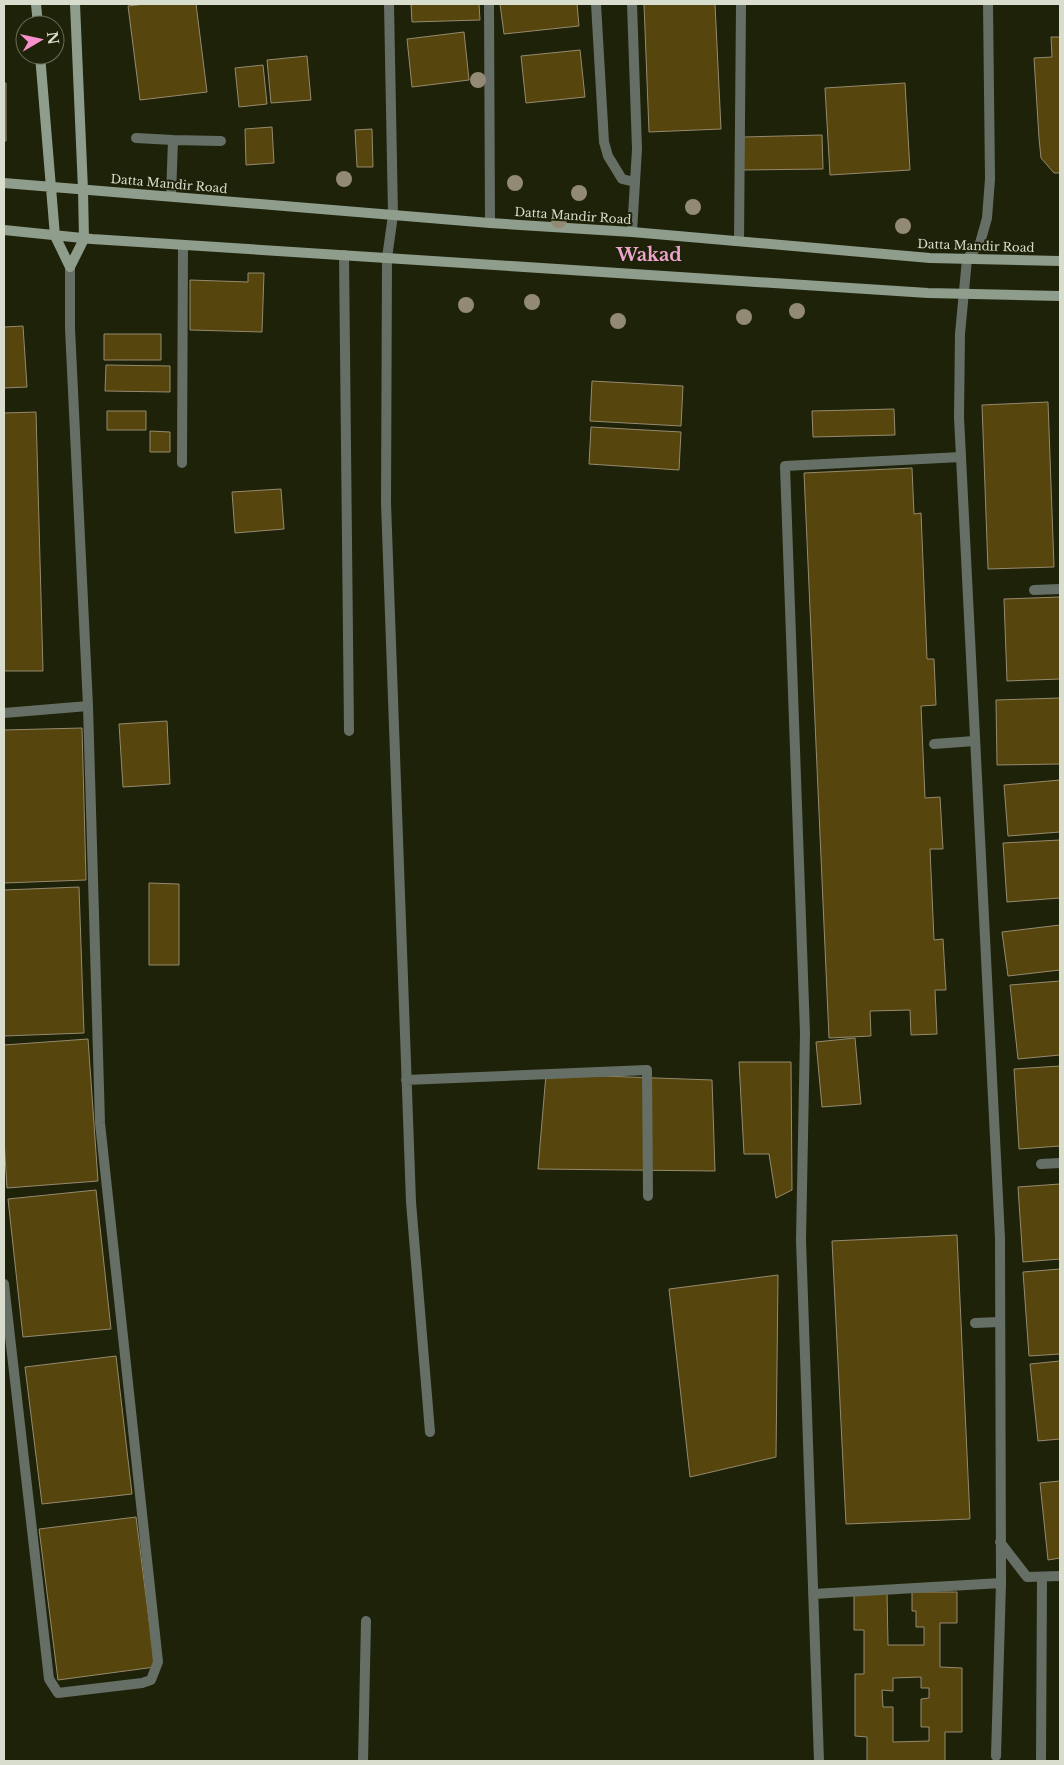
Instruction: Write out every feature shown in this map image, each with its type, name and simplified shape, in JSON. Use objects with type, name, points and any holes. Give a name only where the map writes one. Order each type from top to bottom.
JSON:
[{"type":"main road","points":[[70,267],[84,239],[74,4]]},
{"type":"main road","points":[[41,65],[55,236],[70,267]]},
{"type":"main road","name":"Datta Mandir Road","points":[[4,183],[490,223],[632,232],[930,258],[1060,261]]},
{"type":"main road","points":[[4,230],[84,239],[387,258],[963,294],[1060,296]]},
{"type":"street","points":[[389,4],[392,215],[387,258],[386,503],[411,1202],[430,1432]]},
{"type":"street","points":[[488,4],[490,223]]},
{"type":"street","points":[[596,4],[604,142],[608,156],[622,179],[635,182]]},
{"type":"street","points":[[632,4],[637,149],[632,232]]},
{"type":"street","points":[[739,241],[741,4]]},
{"type":"street","points":[[988,4],[990,180],[987,218],[980,243],[967,259],[960,334],[959,408],[1000,1238],[1000,1542],[1002,1583],[996,1756]]},
{"type":"street","points":[[136,138],[221,141]]},
{"type":"street","points":[[171,196],[173,140]]},
{"type":"street","points":[[182,463],[183,245]]},
{"type":"street","points":[[344,255],[349,731]]},
{"type":"street","points":[[4,1284],[49,1679],[58,1692],[142,1683],[151,1680],[158,1662],[100,1124],[88,706],[70,328],[70,267]]},
{"type":"street","points":[[819,1761],[801,1240],[805,1033],[786,466],[961,457]]},
{"type":"street","points":[[1034,590],[1060,588]]},
{"type":"street","points":[[4,713],[88,706]]},
{"type":"street","points":[[934,744],[974,741]]},
{"type":"street","points":[[406,1080],[647,1070],[648,1196]]},
{"type":"street","points":[[1041,1164],[1060,1163]]},
{"type":"street","points":[[975,1323],[999,1322]]},
{"type":"street","points":[[1000,1542],[1027,1577],[1060,1576]]},
{"type":"street","points":[[1041,1761],[1042,1578]]},
{"type":"street","points":[[813,1594],[1002,1583]]},
{"type":"street","points":[[363,1761],[366,1621]]},
{"type":"building","points":[[196,4],[207,92],[140,100],[128,6]]},
{"type":"building","points":[[411,4],[479,4],[480,20],[412,22]]},
{"type":"building","points":[[500,4],[577,4],[579,26],[504,34]]},
{"type":"building","points":[[644,4],[715,4],[721,129],[649,132]]},
{"type":"building","points":[[464,32],[469,80],[412,87],[407,39]]},
{"type":"building","points":[[1051,37],[1060,37],[1060,173],[1054,173],[1041,158],[1039,138],[1034,58],[1052,57]]},
{"type":"building","points":[[580,50],[585,97],[526,103],[521,56]]},
{"type":"building","points":[[307,56],[311,100],[271,103],[267,60]]},
{"type":"building","points":[[263,65],[267,104],[239,107],[235,68]]},
{"type":"building","points":[[4,83],[6,83],[6,141],[4,141]]},
{"type":"building","points":[[905,83],[910,170],[830,175],[825,88]]},
{"type":"building","points":[[272,127],[274,163],[246,165],[245,129]]},
{"type":"building","points":[[372,129],[373,167],[357,167],[355,130]]},
{"type":"building","points":[[822,135],[823,169],[743,170],[743,137]]},
{"type":"building","points":[[248,273],[264,273],[262,332],[190,330],[190,280],[248,282]]},
{"type":"building","points":[[23,326],[27,387],[4,388],[4,327]]},
{"type":"building","points":[[104,334],[161,334],[161,360],[104,360]]},
{"type":"building","points":[[106,365],[170,366],[170,392],[105,391]]},
{"type":"building","points":[[592,381],[683,386],[681,426],[590,421]]},
{"type":"building","points":[[1048,402],[1054,567],[988,569],[982,405]]},
{"type":"building","points":[[894,409],[895,435],[813,437],[812,411]]},
{"type":"building","points":[[107,411],[146,411],[146,430],[107,430]]},
{"type":"building","points":[[36,412],[43,671],[4,671],[4,413]]},
{"type":"building","points":[[591,427],[681,432],[679,470],[589,464]]},
{"type":"building","points":[[150,431],[170,432],[170,452],[150,452]]},
{"type":"building","points":[[912,468],[914,514],[921,513],[927,659],[934,659],[936,705],[921,706],[925,798],[940,797],[943,849],[930,849],[934,940],[943,939],[946,990],[935,990],[937,1034],[911,1035],[910,1010],[870,1011],[871,1036],[829,1038],[804,473]]},
{"type":"building","points":[[281,489],[284,529],[235,533],[232,492]]},
{"type":"building","points":[[1060,597],[1060,679],[1007,681],[1004,599]]},
{"type":"building","points":[[1060,698],[1060,764],[997,765],[996,700]]},
{"type":"building","points":[[167,721],[170,784],[123,787],[119,724]]},
{"type":"building","points":[[82,728],[86,880],[4,883],[4,730]]},
{"type":"building","points":[[1060,780],[1060,832],[1008,836],[1004,785]]},
{"type":"building","points":[[1060,840],[1060,898],[1007,902],[1003,843]]},
{"type":"building","points":[[149,883],[179,884],[179,965],[149,965]]},
{"type":"building","points":[[79,887],[84,1033],[4,1036],[4,890]]},
{"type":"building","points":[[1060,925],[1060,970],[1008,976],[1002,932]]},
{"type":"building","points":[[1060,981],[1060,1055],[1018,1059],[1010,985]]},
{"type":"building","points":[[855,1038],[861,1104],[822,1107],[816,1042]]},
{"type":"building","points":[[88,1039],[98,1181],[7,1188],[4,1139],[4,1045]]},
{"type":"building","points":[[739,1062],[791,1062],[792,1190],[776,1198],[769,1154],[744,1154]]},
{"type":"building","points":[[1060,1066],[1060,1146],[1019,1149],[1014,1069]]},
{"type":"building","points":[[546,1074],[712,1080],[715,1171],[538,1169]]},
{"type":"building","points":[[1060,1184],[1060,1259],[1023,1262],[1018,1187]]},
{"type":"building","points":[[96,1190],[111,1329],[23,1337],[8,1199]]},
{"type":"building","points":[[957,1235],[970,1519],[846,1524],[832,1241]]},
{"type":"building","points":[[1060,1269],[1060,1354],[1029,1356],[1023,1272]]},
{"type":"building","points":[[778,1275],[776,1457],[690,1477],[669,1289]]},
{"type":"building","points":[[116,1356],[132,1494],[42,1504],[25,1367]]},
{"type":"building","points":[[1060,1361],[1060,1439],[1038,1441],[1030,1364]]},
{"type":"building","points":[[1060,1481],[1060,1558],[1048,1560],[1040,1483]]},
{"type":"building","points":[[136,1517],[155,1667],[58,1680],[39,1529]]},
{"type":"building","points":[[854,1592],[887,1592],[888,1645],[924,1645],[924,1627],[916,1627],[916,1611],[912,1611],[912,1592],[957,1592],[957,1623],[940,1623],[940,1667],[962,1668],[962,1732],[945,1732],[945,1761],[867,1761],[867,1737],[855,1736],[855,1674],[864,1674],[864,1630],[854,1630]],"holes":[[[921,1677],[921,1688],[929,1688],[929,1698],[921,1699],[921,1727],[929,1727],[929,1741],[893,1742],[893,1707],[883,1707],[882,1690],[893,1691],[893,1678]]]},
{"type":"district","name":"Wakad","points":[[649,255]]}]
